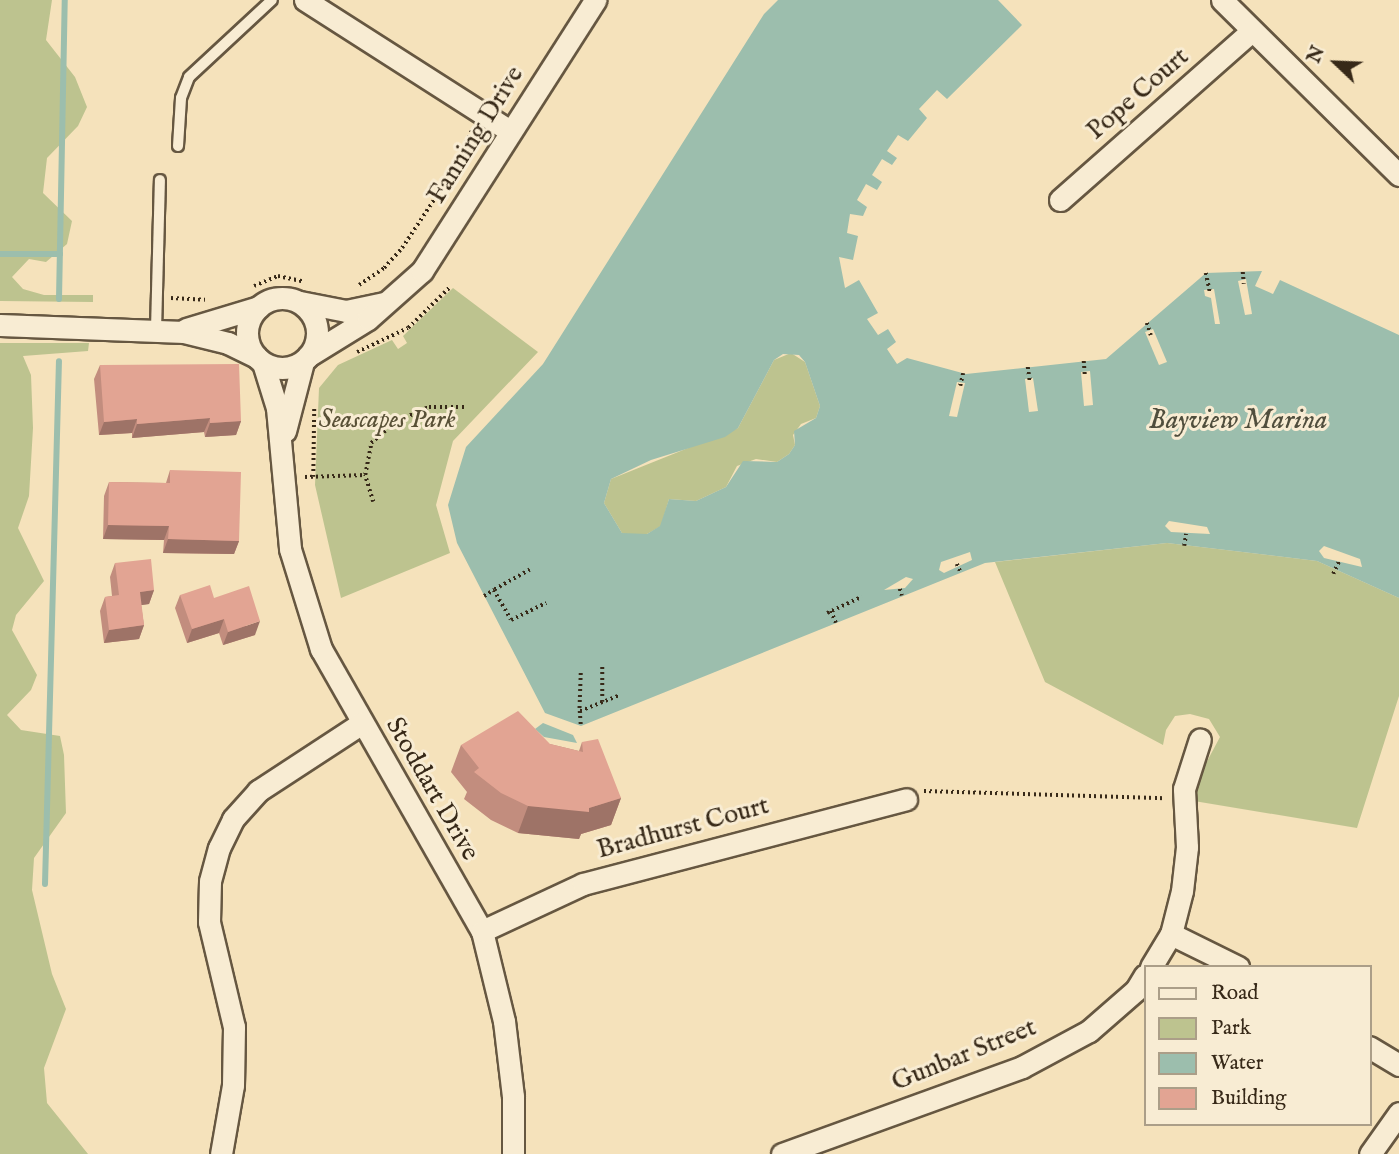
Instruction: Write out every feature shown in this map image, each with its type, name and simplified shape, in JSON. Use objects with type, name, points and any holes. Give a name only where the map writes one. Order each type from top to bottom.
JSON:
[{"type":"street","points":[[305,0],[510,131]]},
{"type":"street","name":"Fanning Drive","points":[[306,359],[350,332],[398,294],[433,257],[595,0]]},
{"type":"street","points":[[1222,0],[1399,175]]},
{"type":"street","name":"Pope Court","points":[[1060,200],[1252,31]]},
{"type":"street","points":[[0,325],[156,330],[209,326],[255,297],[275,299],[302,292],[317,327],[316,344],[306,359],[282,369],[204,336],[156,330]]},
{"type":"street","name":"Fanning Drive","points":[[302,292],[346,311],[373,307],[398,294]]},
{"type":"street","points":[[255,297],[247,329],[260,360]]},
{"type":"street","name":"Stoddart Drive","points":[[282,467],[306,359]]},
{"type":"street","name":"Stoddart Drive","points":[[260,360],[277,408],[297,579],[321,649],[482,932],[504,1021],[513,1096],[513,1154]]},
{"type":"street","points":[[221,1154],[233,1085],[234,1027],[209,922],[210,881],[219,849],[233,819],[258,791],[362,723]]},
{"type":"street","points":[[1152,965],[1171,934],[1187,847],[1184,799],[1199,739]]},
{"type":"street","name":"Bradhurst Court","points":[[482,932],[583,884],[906,799]]},
{"type":"street","points":[[1171,934],[1234,965]]},
{"type":"street","name":"Gunbar Street","points":[[782,1154],[1022,1066],[1089,1031],[1136,990],[1144,977]]},
{"type":"street","points":[[1371,1047],[1399,1065]]},
{"type":"street","points":[[1370,1154],[1399,1112]]},
{"type":"lane","points":[[178,146],[181,98],[189,77],[272,0]]},
{"type":"lane","points":[[156,330],[160,180]]},
{"type":"path","points":[[356,287],[384,268],[402,248],[449,177],[482,113]]},
{"type":"path","points":[[1243,272],[1244,284]]},
{"type":"path","points":[[1206,273],[1210,292]]},
{"type":"path","points":[[255,297],[278,276],[302,292]]},
{"type":"path","points":[[350,355],[408,328],[451,286]]},
{"type":"path","points":[[157,297],[209,300]]},
{"type":"path","points":[[1147,323],[1151,335]]},
{"type":"path","points":[[1084,361],[1085,375]]},
{"type":"path","points":[[1028,367],[1030,381]]},
{"type":"path","points":[[960,386],[963,373]]},
{"type":"path","points":[[313,477],[314,398]]},
{"type":"path","points":[[373,502],[365,475],[371,443],[395,422],[429,407],[464,407]]},
{"type":"path","points":[[282,467],[313,477],[365,475]]},
{"type":"path","points":[[1184,546],[1186,534]]},
{"type":"path","points":[[1333,573],[1339,561]]},
{"type":"path","points":[[957,564],[961,573]]},
{"type":"path","points":[[484,596],[530,570]]},
{"type":"path","points":[[900,589],[902,596]]},
{"type":"path","points":[[494,590],[511,621],[546,603]]},
{"type":"path","points":[[836,623],[829,612],[861,597]]},
{"type":"path","points":[[602,664],[602,702]]},
{"type":"path","points":[[580,726],[581,673]]},
{"type":"path","points":[[579,711],[620,695]]},
{"type":"path","points":[[906,799],[928,790],[963,789],[1184,799]]},
{"type":"green space","points":[[0,0],[52,0],[46,40],[75,77],[87,107],[78,126],[47,158],[43,193],[72,221],[67,244],[46,262],[29,259],[12,277],[23,289],[44,295],[93,295],[93,302],[0,301]]},
{"type":"green space","name":"Seascapes Park","points":[[453,288],[538,352],[453,441],[436,505],[450,553],[341,598],[315,485],[319,388],[338,365],[392,340],[398,349],[407,343],[403,336]]},
{"type":"green space","points":[[0,343],[89,343],[88,351],[23,356],[31,375],[33,428],[29,496],[18,528],[44,581],[16,615],[12,630],[37,675],[31,690],[7,715],[21,730],[60,736],[64,755],[66,813],[34,858],[32,890],[52,974],[66,1009],[44,1068],[47,1103],[88,1154],[0,1154]]},
{"type":"green space","points":[[791,353],[805,362],[820,406],[816,418],[801,424],[793,435],[795,445],[789,454],[777,462],[756,459],[737,466],[726,487],[696,501],[669,499],[661,526],[647,534],[632,537],[622,533],[604,503],[611,479],[738,428],[774,360]]},
{"type":"green space","points":[[1167,543],[1317,561],[1399,598],[1399,696],[1357,828],[1194,801],[1196,782],[1220,737],[1209,719],[1190,714],[1175,716],[1166,730],[1163,745],[1045,682],[995,562]]},
{"type":"water","name":"Bayview Marina","points":[[778,0],[998,0],[1022,25],[947,99],[937,90],[919,109],[927,118],[908,141],[898,135],[887,151],[897,158],[892,165],[882,159],[872,175],[882,182],[877,190],[866,184],[857,200],[867,207],[863,216],[850,214],[847,233],[858,236],[853,260],[839,257],[845,288],[859,280],[878,313],[867,319],[878,335],[888,329],[896,342],[887,349],[897,364],[907,358],[966,374],[1106,359],[1206,273],[1262,271],[1255,286],[1273,294],[1280,280],[1399,335],[1399,598],[1317,561],[1167,543],[985,563],[581,726],[545,713],[457,543],[448,505],[466,447],[543,364],[764,14]],"holes":[[[783,354],[799,355],[805,362],[820,406],[816,418],[794,431],[795,445],[789,454],[777,462],[743,461],[726,487],[696,501],[669,499],[660,526],[647,534],[622,533],[604,503],[611,479],[651,460],[725,437],[738,428],[774,360]]]},
{"type":"water","points":[[543,723],[573,735],[577,743],[544,737],[535,729]]},
{"type":"pier","points":[[1246,279],[1252,314],[1245,315],[1238,281]]},
{"type":"pier","points":[[1214,289],[1220,324],[1215,324],[1211,298],[1205,296],[1204,290]]},
{"type":"pier","points":[[1153,329],[1167,362],[1159,365],[1145,332]]},
{"type":"pier","points":[[1090,371],[1093,405],[1084,406],[1081,372]]},
{"type":"pier","points":[[1033,378],[1038,411],[1029,412],[1025,379]]},
{"type":"pier","points":[[957,382],[965,383],[957,417],[949,416]]},
{"type":"pier","points":[[1169,521],[1207,527],[1210,534],[1171,532],[1165,526]]},
{"type":"pier","points":[[1324,546],[1360,559],[1362,567],[1324,558],[1319,551]]},
{"type":"pier","points":[[970,552],[972,560],[944,573],[939,570],[941,562]]},
{"type":"pier","points":[[906,577],[913,579],[905,588],[884,590]]},
{"type":"building","points":[[239,364],[241,421],[210,423],[210,418],[137,424],[137,419],[104,422],[100,365]]},
{"type":"building","points":[[170,470],[241,472],[239,541],[168,539],[169,526],[108,525],[109,482],[170,483]]},
{"type":"building","points":[[151,559],[154,590],[140,592],[144,625],[109,630],[105,597],[119,595],[115,563]]},
{"type":"building","points":[[210,585],[214,598],[249,586],[260,621],[228,632],[224,619],[192,629],[180,595]]},
{"type":"building","points":[[518,711],[550,744],[583,752],[582,742],[598,739],[621,798],[589,808],[589,812],[528,806],[501,793],[474,772],[479,768],[461,745]]},
{"type":"waterway","points":[[59,299],[65,0]]},
{"type":"waterway","points":[[0,254],[60,254]]},
{"type":"waterway","points":[[45,884],[59,361]]}]
